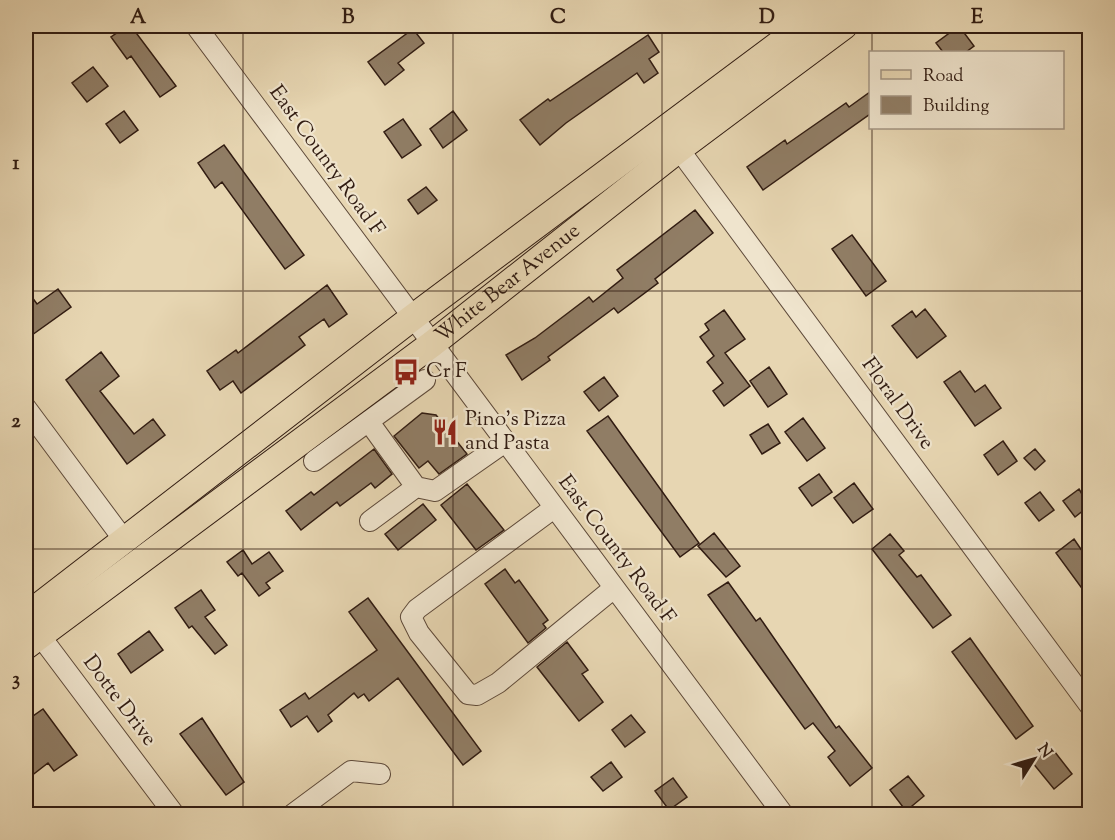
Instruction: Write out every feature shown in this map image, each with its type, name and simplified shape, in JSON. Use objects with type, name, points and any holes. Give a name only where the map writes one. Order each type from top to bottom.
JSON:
[{"type":"main road","name":"White Bear Avenue","points":[[29,628],[432,344],[803,26]]},
{"type":"main road","name":"White Bear Avenue","points":[[29,628],[124,540],[412,318],[672,140],[844,26]]},
{"type":"street","name":"East County Road F","points":[[196,26],[783,814]]},
{"type":"street","name":"Floral Drive","points":[[672,140],[1089,706]]},
{"type":"street","points":[[314,461],[425,380]]},
{"type":"street","points":[[26,408],[124,540]]},
{"type":"street","points":[[369,422],[416,487],[435,491],[505,442]]},
{"type":"street","points":[[370,521],[416,487]]},
{"type":"street","points":[[554,508],[417,609],[411,617],[420,633],[468,694],[477,695],[498,683],[614,588]]},
{"type":"street","name":"Dotte Drive","points":[[29,628],[174,814]]},
{"type":"street","points":[[293,814],[351,771],[380,774]]},
{"type":"building","points":[[127,26],[131,26],[176,86],[160,97],[131,56],[127,59],[111,37]]},
{"type":"building","points":[[959,26],[974,46],[967,51],[942,51],[936,43]]},
{"type":"building","points":[[413,29],[424,43],[398,63],[404,70],[385,85],[368,62]]},
{"type":"building","points":[[648,35],[659,52],[649,59],[658,73],[644,83],[637,73],[566,123],[540,145],[520,120],[548,99],[550,101]]},
{"type":"building","points":[[93,67],[108,86],[87,102],[72,83]]},
{"type":"building","points":[[869,93],[869,115],[763,190],[747,167],[785,140],[787,144],[846,103],[849,107]]},
{"type":"building","points":[[124,111],[138,130],[120,143],[106,124]]},
{"type":"building","points":[[453,111],[467,130],[443,148],[430,129]]},
{"type":"building","points":[[403,119],[421,145],[402,158],[384,132]]},
{"type":"building","points":[[224,145],[304,255],[285,269],[222,182],[215,188],[198,163]]},
{"type":"building","points":[[426,187],[437,200],[418,214],[408,200]]},
{"type":"building","points":[[695,210],[713,233],[655,279],[658,283],[618,313],[614,308],[548,357],[550,360],[522,380],[506,355],[535,338],[589,297],[593,302],[623,278],[617,270]]},
{"type":"building","points":[[852,235],[886,281],[866,296],[832,249]]},
{"type":"building","points":[[327,285],[347,314],[329,327],[324,319],[299,337],[305,345],[241,393],[233,381],[220,390],[207,371],[236,350],[238,353]]},
{"type":"building","points":[[26,289],[37,304],[58,289],[71,307],[32,335],[26,326]]},
{"type":"building","points":[[925,309],[946,336],[917,358],[892,326],[912,311],[916,317]]},
{"type":"building","points":[[724,310],[745,339],[725,353],[750,386],[724,406],[713,391],[723,383],[707,362],[714,356],[700,337],[709,330],[705,324]]},
{"type":"building","points":[[101,352],[119,376],[100,391],[134,434],[153,419],[165,435],[127,464],[66,380]]},
{"type":"building","points":[[769,367],[787,394],[768,407],[750,381]]},
{"type":"building","points":[[960,371],[975,392],[985,385],[1001,408],[975,426],[944,382]]},
{"type":"building","points":[[604,377],[618,396],[599,411],[584,392]]},
{"type":"building","points":[[422,413],[436,415],[467,454],[439,474],[428,461],[419,468],[394,436]]},
{"type":"building","points":[[608,416],[699,543],[680,557],[587,431]]},
{"type":"building","points":[[803,418],[825,448],[807,461],[785,432]]},
{"type":"building","points":[[768,424],[780,443],[762,454],[750,435]]},
{"type":"building","points":[[1003,441],[1017,461],[998,475],[984,455]]},
{"type":"building","points":[[374,449],[392,474],[375,488],[371,483],[340,506],[337,502],[301,530],[286,511],[311,492],[314,495]]},
{"type":"building","points":[[1035,449],[1045,461],[1035,470],[1024,458]]},
{"type":"building","points":[[819,474],[832,492],[812,506],[799,488]]},
{"type":"building","points":[[854,483],[873,509],[853,523],[834,498]]},
{"type":"building","points":[[467,484],[504,530],[476,550],[441,505]]},
{"type":"building","points":[[1079,489],[1089,506],[1075,517],[1063,501]]},
{"type":"building","points":[[1040,492],[1054,510],[1039,521],[1025,503]]},
{"type":"building","points":[[423,504],[436,520],[398,550],[385,534]]},
{"type":"building","points":[[714,533],[740,566],[726,577],[698,546]]},
{"type":"building","points":[[890,534],[904,551],[899,555],[917,577],[921,575],[951,615],[933,628],[872,549]]},
{"type":"building","points":[[1074,539],[1089,561],[1089,598],[1056,553]]},
{"type":"building","points":[[243,550],[252,564],[269,552],[283,571],[266,583],[270,588],[259,596],[242,573],[238,576],[227,562]]},
{"type":"building","points":[[505,569],[515,583],[519,580],[548,620],[543,624],[546,628],[528,643],[485,584]]},
{"type":"building","points":[[728,582],[756,621],[760,618],[836,728],[839,726],[872,768],[850,786],[828,757],[835,751],[813,723],[805,729],[708,595]]},
{"type":"building","points":[[201,590],[215,610],[205,617],[227,645],[215,654],[192,626],[189,628],[175,608]]},
{"type":"building","points":[[368,598],[481,751],[463,765],[398,678],[369,701],[364,694],[358,698],[354,693],[328,715],[332,721],[318,732],[307,716],[291,727],[280,710],[305,693],[309,699],[377,650],[349,612]]},
{"type":"building","points":[[149,631],[163,650],[131,673],[118,654]]},
{"type":"building","points":[[970,638],[1033,726],[1016,739],[952,652]]},
{"type":"building","points":[[567,642],[588,670],[582,674],[603,702],[579,721],[537,667]]},
{"type":"building","points":[[43,709],[77,755],[54,771],[48,763],[26,780],[26,721]]},
{"type":"building","points":[[631,715],[645,732],[625,747],[612,730]]},
{"type":"building","points":[[202,718],[244,782],[226,795],[180,734]]},
{"type":"building","points":[[1051,747],[1072,774],[1054,789],[1032,762]]},
{"type":"building","points":[[611,762],[622,777],[603,791],[591,777]]},
{"type":"building","points":[[908,776],[924,796],[906,811],[890,790]]},
{"type":"building","points":[[673,778],[687,797],[669,810],[655,791]]},
{"type":"place","name":"Cr F","points":[[406,372]]},
{"type":"place","name":"Pino's Pizza and Pasta","points":[[445,432]]}]
